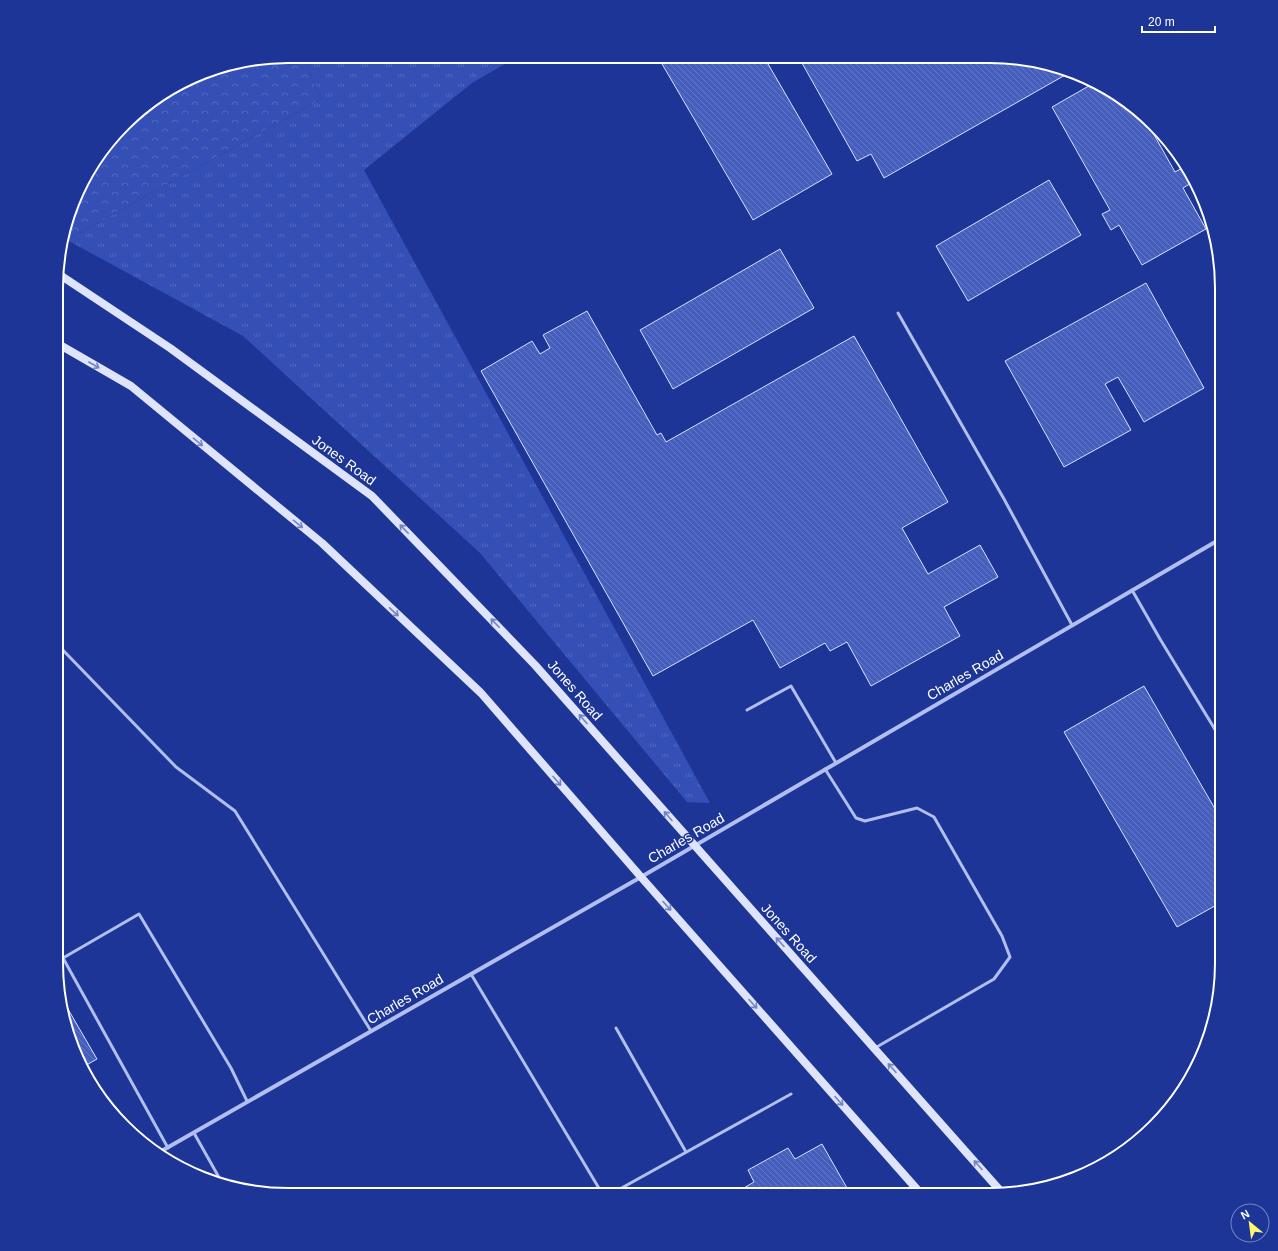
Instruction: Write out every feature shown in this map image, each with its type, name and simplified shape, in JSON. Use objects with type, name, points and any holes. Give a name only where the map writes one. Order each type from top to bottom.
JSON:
[{"type":"main road","name":"Jones Road","points":[[63,278],[170,348],[372,496],[535,665],[999,1188]]},
{"type":"main road","points":[[63,347],[131,386],[322,543],[481,693],[641,877],[917,1188]]},
{"type":"street","name":"Charles Road","points":[[163,1150],[247,1101],[641,877],[1215,542]]},
{"type":"lane","points":[[898,313],[1004,499],[1072,625]]},
{"type":"lane","points":[[1132,590],[1160,640],[1215,730]]},
{"type":"lane","points":[[63,649],[176,766],[235,811],[371,1031]]},
{"type":"lane","points":[[747,710],[791,686],[836,763]]},
{"type":"lane","points":[[825,769],[856,818],[865,821],[917,808],[934,817],[1002,936],[1010,957],[994,979],[874,1049]]},
{"type":"lane","points":[[168,1148],[63,958],[139,914],[231,1068],[247,1101]]},
{"type":"lane","points":[[471,974],[598,1188]]},
{"type":"lane","points":[[616,1028],[686,1152]]},
{"type":"lane","points":[[620,1188],[791,1094]]},
{"type":"lane","points":[[194,1133],[219,1177]]},
{"type":"green space","points":[[273,63],[305,63],[321,99],[68,239],[75,216],[86,188],[109,151],[129,129],[151,109],[175,93],[202,80],[244,67]]},
{"type":"green space","points":[[305,63],[507,63],[472,83],[364,170],[710,803],[687,802],[480,553],[243,336],[68,241],[321,99]]},
{"type":"building","points":[[661,63],[767,63],[832,174],[753,220]]},
{"type":"building","points":[[802,63],[1005,63],[1034,67],[1064,76],[884,178],[871,154],[857,161]]},
{"type":"building","points":[[1089,86],[1127,109],[1154,134],[1175,172],[1181,169],[1190,184],[1183,188],[1206,229],[1142,265],[1119,225],[1111,230],[1102,214],[1110,210],[1052,107]]},
{"type":"building","points":[[1049,180],[1081,235],[968,301],[936,246]]},
{"type":"building","points":[[780,249],[814,308],[673,389],[640,330]]},
{"type":"building","points":[[1146,283],[1204,388],[1144,422],[1118,377],[1105,384],[1131,430],[1064,467],[1005,361]]},
{"type":"building","points":[[587,311],[657,435],[661,433],[666,442],[854,336],[948,502],[902,528],[928,574],[980,545],[998,577],[944,607],[960,636],[871,686],[847,642],[830,651],[825,643],[780,668],[753,620],[653,676],[481,371],[532,341],[540,354],[550,348],[543,335]]},
{"type":"building","points":[[1144,686],[1215,809],[1215,906],[1177,927],[1064,732]]},
{"type":"building","points":[[67,1008],[97,1059],[87,1065],[75,1035]]},
{"type":"building","points":[[822,1144],[847,1188],[744,1188],[754,1182],[748,1170],[788,1148],[795,1159]]}]
